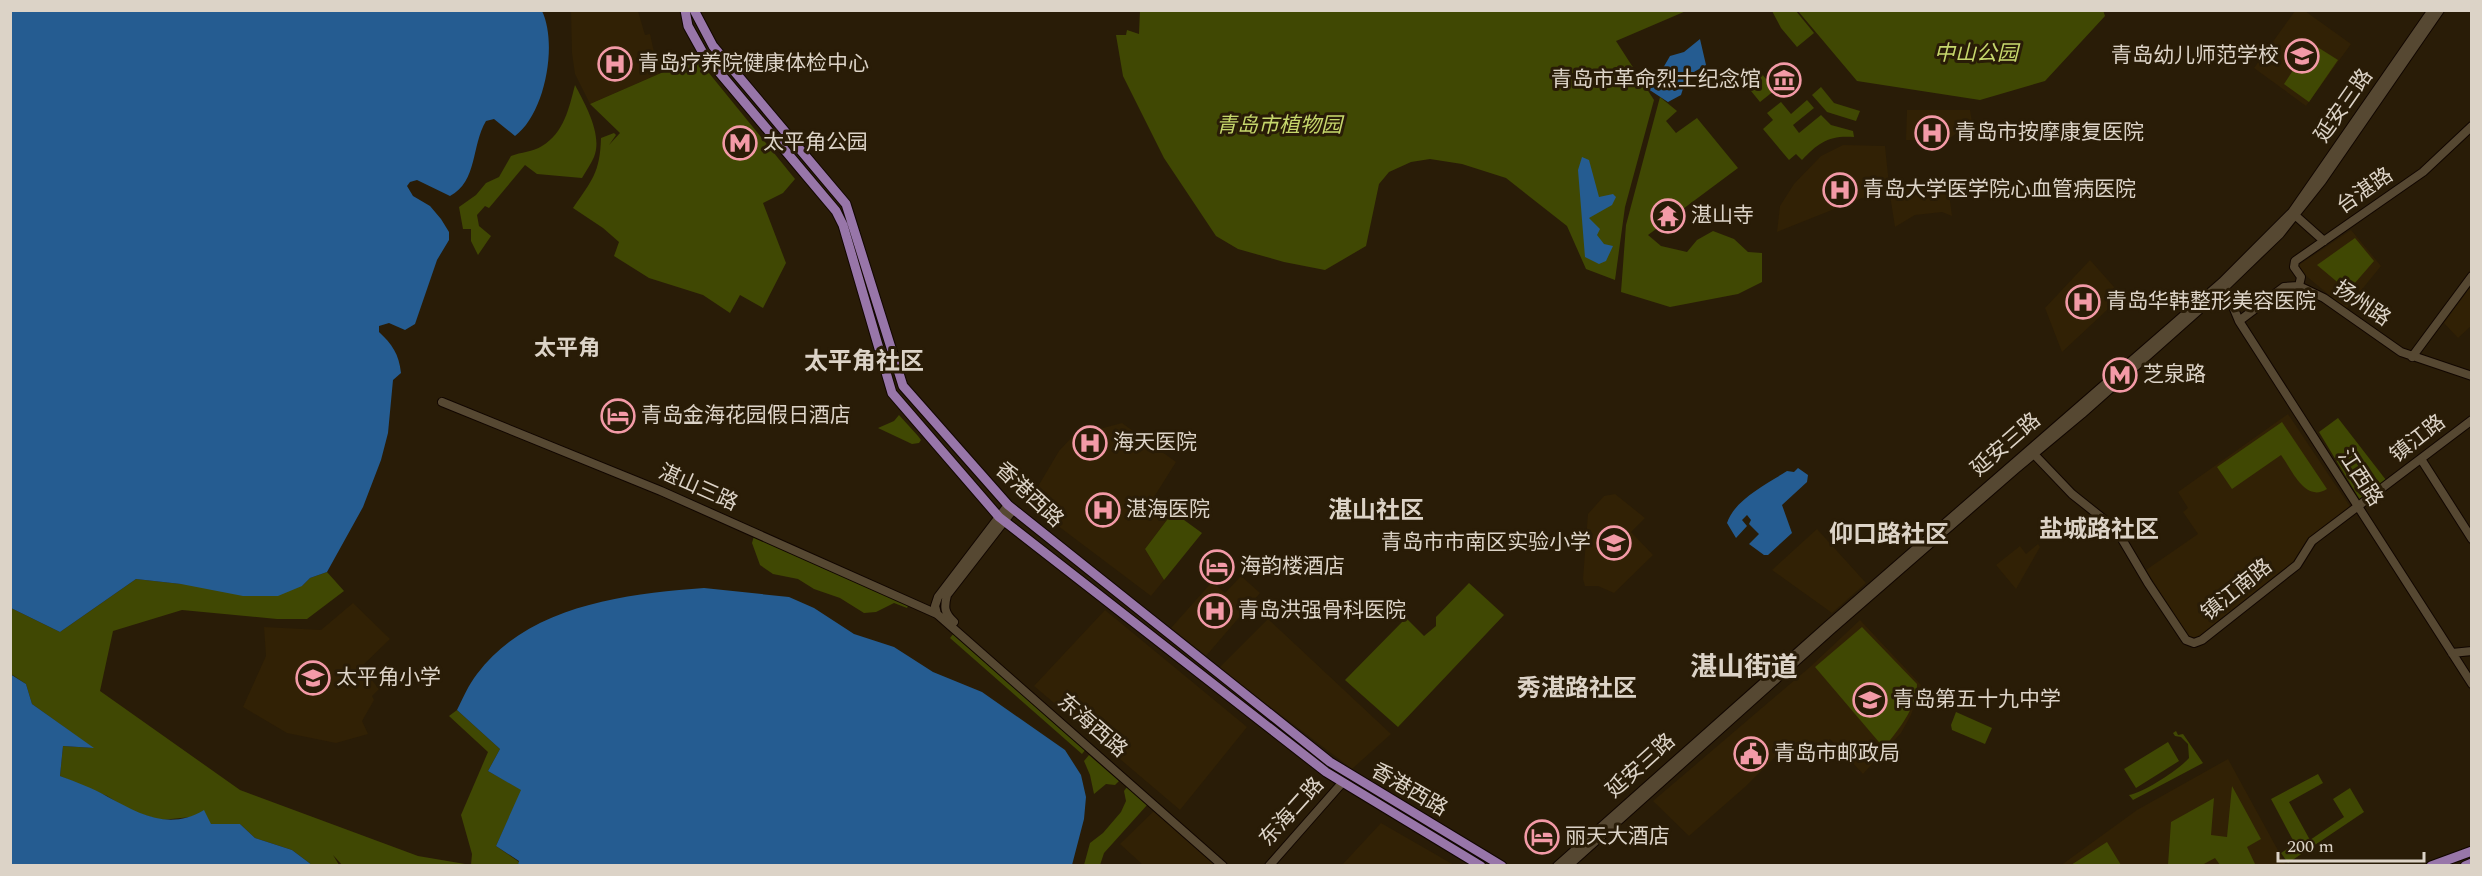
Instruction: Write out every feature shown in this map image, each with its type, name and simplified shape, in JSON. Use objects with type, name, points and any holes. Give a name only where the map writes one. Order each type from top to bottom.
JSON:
[{"type":"main road","name":"香港西路","points":[[685,10],[688,26],[703,53],[836,211],[843,225],[892,393],[1001,519],[1342,783],[1481,866]]},
{"type":"main road","name":"香港西路","points":[[694,10],[713,46],[846,204],[903,386],[1011,508],[1330,762],[1502,866]]},
{"type":"main road","name":"延安三路","points":[[2223,285],[2292,212],[2432,10]]},
{"type":"main road","name":"延安三路","points":[[1557,866],[2223,285],[2296,216],[2440,10]]},
{"type":"main road","name":"台湛路","points":[[2299,286],[2301,277],[2294,267],[2295,261],[2423,172],[2472,126]]},
{"type":"main road","points":[[2296,216],[2324,241]]},
{"type":"main road","points":[[2412,357],[2472,276]]},
{"type":"main road","name":"江西路","points":[[2223,285],[2238,321],[2472,684]]},
{"type":"main road","points":[[2238,321],[2284,287],[2299,286]]},
{"type":"main road","name":"扬州路","points":[[2299,286],[2324,298],[2401,352],[2472,376]]},
{"type":"main road","name":"湛山三路","points":[[442,402],[661,491],[937,614]]},
{"type":"main road","name":"镇江路","points":[[2357,508],[2472,420]]},
{"type":"main road","name":"延安三路","points":[[1569,866],[2031,451]]},
{"type":"main road","name":"镇江南路","points":[[2031,451],[2072,494],[2116,529],[2186,640],[2194,643],[2202,640],[2297,565],[2312,542],[2357,508]]},
{"type":"main road","points":[[2421,459],[2472,539]]},
{"type":"main road","points":[[937,614],[935,606],[938,597],[1011,508]]},
{"type":"main road","name":"东海西路","points":[[1001,519],[946,595],[944,609],[947,616],[1232,866]]},
{"type":"main road","name":"东海西路","points":[[937,614],[1223,866]]},
{"type":"main road","points":[[2452,653],[2472,651]]},
{"type":"main road","name":"东海二路","points":[[1269,866],[1342,783]]},
{"type":"main road","points":[[2431,866],[2472,851]]},
{"type":"main road","points":[[2464,866],[2472,863]]},
{"type":"shaded area","name":"青岛疗养院健康体检中心","points":[[571,11],[638,11],[645,35],[650,34],[659,74],[590,104],[575,74]]},
{"type":"shaded area","name":"青岛幼儿师范学校","points":[[2295,11],[2305,11],[2351,44],[2306,106],[2254,68]]},
{"type":"shaded area","name":"青岛市按摩康复医院","points":[[1907,110],[1970,110],[1972,122],[1946,141],[1906,140]]},
{"type":"shaded area","name":"青岛大学医学院心血管病医院","points":[[1843,145],[1885,146],[1889,185],[1947,179],[1952,216],[1942,212],[1915,215],[1895,227],[1890,195],[1862,198],[1777,232],[1780,206],[1794,184],[1821,156]]},
{"type":"shaded area","points":[[2351,230],[2381,266],[2346,309],[2299,270],[2299,265]]},
{"type":"shaded area","name":"青岛华韩整形美容医院","points":[[2090,260],[2122,296],[2062,352],[2045,308]]},
{"type":"shaded area","points":[[2471,286],[2471,326],[2458,338],[2444,323]]},
{"type":"shaded area","points":[[2288,414],[2351,508],[2308,540],[2294,561],[2197,638],[2188,636],[2146,570],[2198,534],[2183,512],[2188,508],[2178,492]]},
{"type":"shaded area","name":"湛海医院","points":[[1122,423],[1176,462],[1154,497],[1173,512],[1145,549],[1164,580],[1151,596],[1033,507],[1030,500],[1059,451],[1073,436]]},
{"type":"shaded area","name":"青岛市市南区实验小学","points":[[1615,494],[1645,518],[1631,532],[1653,555],[1614,593],[1598,586],[1585,586],[1583,579],[1588,514],[1604,496]]},
{"type":"shaded area","points":[[1817,529],[1866,583],[1832,613],[1772,570]]},
{"type":"shaded area","points":[[2038,544],[2040,547],[2016,589],[1996,565],[2020,546],[2026,554]]},
{"type":"shaded area","name":"青岛洪强骨科医院","points":[[1241,576],[1260,593],[1206,656],[1171,628],[1212,582],[1225,593]]},
{"type":"shaded area","name":"太平角小学","points":[[353,603],[390,639],[361,667],[379,689],[372,696],[374,700],[362,721],[368,734],[336,743],[287,733],[243,707],[266,656],[264,627],[321,630]]},
{"type":"shaded area","points":[[1105,610],[1247,727],[1180,810],[1034,686]]},
{"type":"shaded area","points":[[1268,619],[1391,734],[1352,769],[1219,668]]},
{"type":"shaded area","points":[[1860,620],[1921,685],[1911,715],[1901,733],[1863,774],[1830,739],[1799,761],[1785,747],[1745,787],[1689,836],[1653,801],[1810,667]]},
{"type":"shaded area","points":[[2228,759],[2286,865],[2060,866],[2137,810]]},
{"type":"shaded area","points":[[1155,810],[1217,865],[1143,865],[1120,844]]},
{"type":"shaded area","points":[[1381,823],[1454,865],[1342,865]]},
{"type":"green space","name":"青岛市植物园","points":[[1140,10],[1686,11],[1616,41],[1654,100],[1625,207],[1615,280],[1586,269],[1567,226],[1506,178],[1462,164],[1430,159],[1411,162],[1389,172],[1379,184],[1366,246],[1325,270],[1284,262],[1238,249],[1216,236],[1164,158],[1123,76],[1116,35],[1126,35],[1127,30],[1139,34]]},
{"type":"green space","name":"中山公园","points":[[2103,10],[2105,16],[2045,81],[1980,100],[1857,81],[1798,11]]},
{"type":"green space","points":[[1772,11],[1796,11],[1814,33],[1797,47],[1781,28]]},
{"type":"green space","points":[[2311,43],[2338,60],[2309,102],[2284,84]]},
{"type":"green space","name":"太平角公园","points":[[700,62],[795,179],[783,193],[763,203],[786,263],[763,308],[740,295],[730,313],[703,295],[649,278],[614,256],[619,242],[573,208],[594,176],[599,160],[601,138],[614,133],[616,135],[609,145],[620,133],[590,104],[668,70]]},
{"type":"green space","points":[[1747,67],[1757,79],[1762,74],[1775,90],[1760,102],[1738,75]]},
{"type":"green space","points":[[575,85],[595,130],[596,148],[590,165],[582,178],[537,174],[525,165],[489,208],[485,206],[477,215],[479,226],[491,236],[478,255],[471,241],[471,229],[463,229],[459,207],[476,195],[486,183],[499,177],[511,156],[538,148],[556,134],[561,127]]},
{"type":"green space","points":[[1821,87],[1834,103],[1860,111],[1856,121],[1827,112],[1812,95]]},
{"type":"green space","points":[[1660,97],[1677,111],[1666,121],[1676,133],[1697,118],[1738,168],[1648,235],[1661,246],[1687,252],[1697,240],[1713,231],[1734,239],[1748,252],[1762,253],[1762,282],[1738,294],[1670,307],[1621,292],[1626,225]]},
{"type":"green space","points":[[1807,100],[1814,108],[1793,125],[1799,133],[1821,115],[1831,125],[1853,131],[1854,137],[1838,137],[1825,141],[1802,160],[1796,154],[1789,160],[1763,129],[1773,120],[1767,113],[1781,102],[1791,114]]},
{"type":"green space","points":[[2355,238],[2374,261],[2348,291],[2317,265]]},
{"type":"green space","points":[[899,415],[921,440],[919,443],[912,444],[878,428],[894,421]]},
{"type":"green space","points":[[2338,418],[2386,480],[2360,500],[2319,432]]},
{"type":"green space","points":[[2282,422],[2327,489],[2312,492],[2306,488],[2281,455],[2232,489],[2217,467]]},
{"type":"green space","points":[[1173,512],[1202,533],[1164,580],[1145,549]]},
{"type":"green space","points":[[754,536],[909,604],[907,608],[894,603],[876,612],[864,613],[840,598],[814,589],[798,579],[773,574],[760,565],[752,543]]},
{"type":"green space","points":[[327,572],[344,591],[307,619],[277,619],[182,610],[113,631],[100,691],[240,790],[418,856],[471,865],[472,854],[461,815],[488,752],[449,716],[457,710],[500,749],[488,771],[522,790],[496,846],[519,862],[518,866],[343,866],[333,855],[339,865],[312,865],[292,850],[255,838],[240,824],[211,824],[191,817],[161,820],[131,811],[107,796],[60,776],[63,746],[93,748],[32,704],[26,684],[11,674],[11,608],[60,632],[136,579],[181,584],[302,586],[310,578]]},
{"type":"green space","points":[[1469,583],[1504,615],[1398,727],[1345,680],[1406,618],[1424,636],[1436,626],[1436,617]]},
{"type":"green space","name":"青岛第五十九中学","points":[[1862,627],[1917,684],[1910,710],[1884,748],[1815,667]]},
{"type":"green space","points":[[954,633],[1086,749],[1082,754],[950,638]]},
{"type":"green space","points":[[1956,712],[1992,728],[1985,744],[1952,730],[1951,725]]},
{"type":"green space","points":[[2176,731],[2178,735],[2183,734],[2203,763],[2133,800],[2129,795],[2161,780],[2189,758],[2188,744],[2181,737],[2175,736],[2173,733]]},
{"type":"green space","points":[[2168,742],[2179,761],[2136,788],[2124,769]]},
{"type":"green space","points":[[1089,755],[1119,781],[1115,785],[1106,784],[1094,794],[1084,761]]},
{"type":"green space","points":[[2318,774],[2323,783],[2289,802],[2310,840],[2344,817],[2333,799],[2350,788],[2364,812],[2288,863],[2281,853],[2295,844],[2271,799]]},
{"type":"green space","points":[[2232,786],[2261,839],[2247,847],[2255,864],[2220,865],[2215,858],[2202,865],[2168,865],[2171,822],[2214,798],[2211,835],[2227,837]]},
{"type":"green space","points":[[1127,787],[1148,804],[1104,853],[1100,865],[1084,865],[1090,843],[1103,833],[1121,812],[1126,801],[1124,791]]},
{"type":"green space","points":[[2107,842],[2121,865],[2071,865]]},
{"type":"water","points":[[10,11],[542,11],[549,41],[546,78],[534,112],[525,126],[515,136],[494,119],[486,121],[470,172],[459,189],[450,196],[417,180],[410,182],[407,186],[413,196],[430,206],[441,219],[449,232],[449,240],[437,260],[415,324],[405,330],[389,323],[379,326],[379,332],[397,355],[401,373],[393,380],[388,433],[381,460],[363,507],[327,572],[310,578],[302,586],[278,596],[243,596],[181,584],[136,579],[60,632],[11,608]]},
{"type":"water","points":[[1700,39],[1706,65],[1687,76],[1681,95],[1668,102],[1645,87],[1648,76],[1645,73],[1648,70],[1659,75],[1670,56],[1684,52]]},
{"type":"water","points":[[1582,157],[1589,160],[1599,197],[1613,194],[1616,197],[1612,205],[1589,218],[1600,229],[1597,235],[1604,244],[1613,246],[1606,261],[1599,264],[1585,257],[1578,170]]},
{"type":"water","points":[[1798,468],[1808,475],[1807,482],[1782,505],[1792,533],[1768,555],[1764,555],[1749,544],[1759,534],[1749,524],[1751,520],[1747,515],[1742,520],[1747,526],[1736,538],[1727,523],[1731,514],[1744,499],[1787,471],[1794,472]]},
{"type":"water","points":[[704,588],[789,597],[814,608],[854,634],[894,647],[933,672],[982,692],[1065,750],[1081,775],[1086,797],[1084,819],[1072,865],[518,865],[519,861],[496,846],[521,790],[488,771],[500,749],[457,710],[474,678],[498,651],[523,632],[551,618],[580,607],[611,600],[643,594]]},
{"type":"water","points":[[10,674],[26,684],[32,704],[94,748],[63,746],[60,776],[155,818],[179,819],[204,810],[211,824],[240,824],[255,838],[292,850],[312,865],[11,865]]},
{"type":"place","name":"青岛幼儿师范学校","points":[[2302,56]]},
{"type":"place","name":"青岛疗养院健康体检中心","points":[[615,64]]},
{"type":"place","name":"青岛市革命烈士纪念馆","points":[[1784,80]]},
{"type":"place","name":"青岛市按摩康复医院","points":[[1932,133]]},
{"type":"place","name":"太平角公园","points":[[740,143]]},
{"type":"place","name":"青岛大学医学院心血管病医院","points":[[1840,190]]},
{"type":"place","name":"湛山寺","points":[[1668,216]]},
{"type":"place","name":"青岛华韩整形美容医院","points":[[2083,302]]},
{"type":"place","name":"芝泉路","points":[[2120,375]]},
{"type":"place","name":"青岛金海花园假日酒店","points":[[618,416]]},
{"type":"place","name":"海天医院","points":[[1090,443]]},
{"type":"place","name":"湛海医院","points":[[1103,510]]},
{"type":"place","name":"青岛市市南区实验小学","points":[[1614,543]]},
{"type":"place","name":"海韵楼酒店","points":[[1217,567]]},
{"type":"place","name":"青岛洪强骨科医院","points":[[1215,611]]},
{"type":"place","name":"太平角小学","points":[[313,678]]},
{"type":"place","name":"青岛第五十九中学","points":[[1870,700]]},
{"type":"place","name":"青岛市邮政局","points":[[1751,754]]},
{"type":"place","name":"丽天大酒店","points":[[1542,837]]},
{"type":"district","name":"太平角","points":[[567,348]]},
{"type":"district","name":"太平角社区","points":[[864,362]]},
{"type":"district","name":"湛山社区","points":[[1376,511]]},
{"type":"district","name":"盐城路社区","points":[[2099,530]]},
{"type":"district","name":"仰口路社区","points":[[1889,535]]},
{"type":"district","name":"湛山街道","points":[[1744,668]]},
{"type":"district","name":"秀湛路社区","points":[[1577,689]]}]
